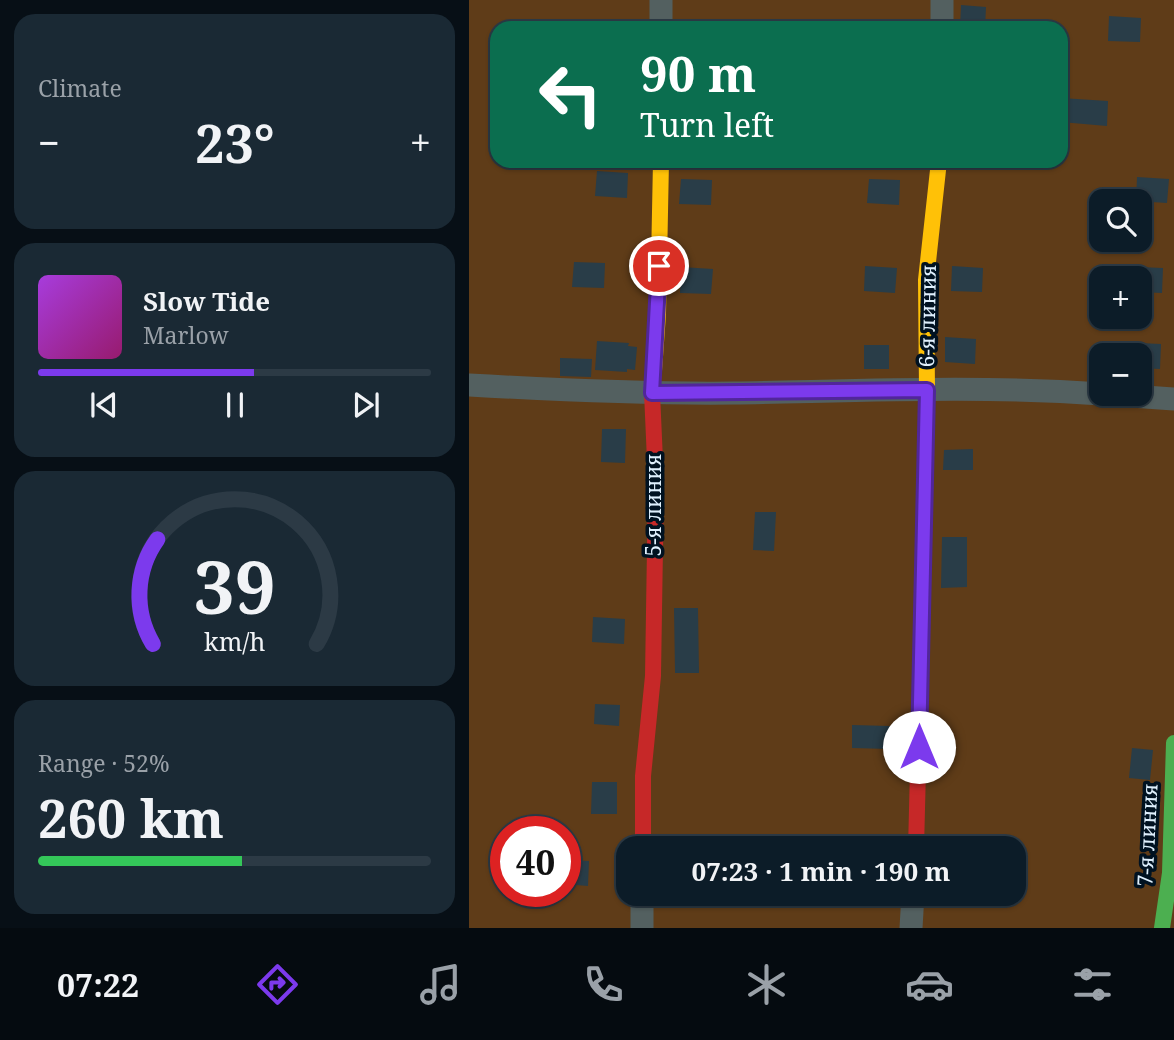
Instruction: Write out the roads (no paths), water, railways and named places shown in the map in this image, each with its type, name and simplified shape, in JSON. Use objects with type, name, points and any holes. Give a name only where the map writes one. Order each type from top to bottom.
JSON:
[{"type":"street","points":[[661,0],[661,21]]},
{"type":"street","points":[[942,0],[942,21]]},
{"type":"street","name":"5-я линия","points":[[643,836],[643,776],[653,676],[656,483],[652,393],[658,314],[661,168]]},
{"type":"street","name":"6-я линия","points":[[916,836],[927,390],[926,280],[938,168]]},
{"type":"street","points":[[469,385],[652,393],[927,390],[1089,394]]},
{"type":"street","points":[[1152,397],[1174,399]]},
{"type":"street","name":"7-я линия","points":[[1162,928],[1170,873],[1174,743]]},
{"type":"street","points":[[642,906],[642,928]]},
{"type":"street","points":[[911,928],[912,906]]}]
